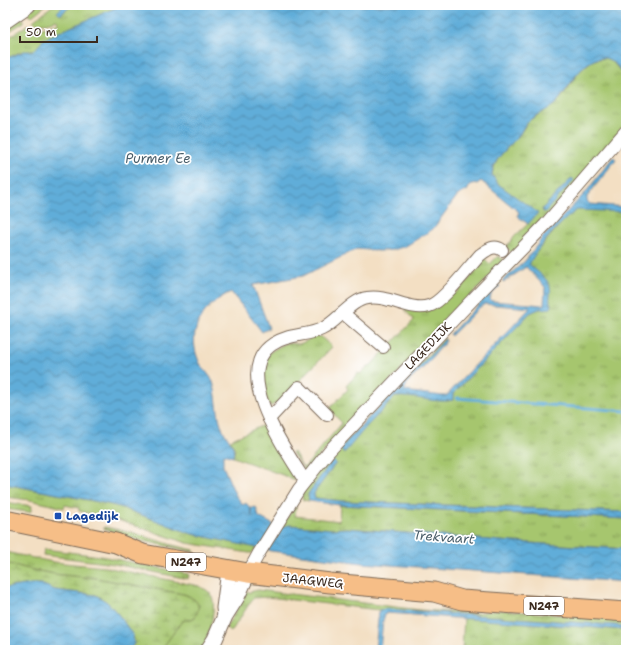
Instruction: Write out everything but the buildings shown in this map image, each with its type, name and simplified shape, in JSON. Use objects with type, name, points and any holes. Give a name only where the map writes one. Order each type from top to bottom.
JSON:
[{"type":"main road","name":"JAAGWEG","points":[[5,520],[116,543],[143,554],[238,572],[330,583],[434,592],[462,600],[626,612]]},
{"type":"main road","name":"N247","points":[[5,531],[110,553],[143,554]]},
{"type":"street","points":[[5,21],[28,5]]},
{"type":"street","name":"LAGEDIJK","points":[[238,572],[259,553],[299,489],[354,424],[562,207],[626,131]]},
{"type":"street","points":[[305,481],[277,437],[260,394],[257,379],[258,365],[264,352],[275,342],[323,328],[357,302],[365,298],[372,297],[393,300],[415,307],[429,306],[443,297],[480,255],[494,247],[502,250]]},
{"type":"street","points":[[343,313],[383,347]]},
{"type":"street","points":[[269,419],[299,387],[327,415]]},
{"type":"street","points":[[208,650],[225,616],[237,597],[238,572]]},
{"type":"green space","points":[[37,5],[46,5],[32,16],[29,16],[28,12]]},
{"type":"green space","points":[[53,5],[65,5],[57,12],[60,15],[72,5],[122,5],[71,27],[35,51],[20,52],[10,57],[5,56],[5,40],[27,25],[43,28],[58,24],[57,20],[46,23],[35,23],[33,21]]},
{"type":"green space","points":[[21,18],[24,22],[5,34],[5,27]]},
{"type":"green space","points":[[605,58],[611,60],[626,78],[626,127],[513,254],[506,247],[528,224],[507,191],[498,184],[492,175],[493,170],[498,158],[520,134],[528,121],[554,105],[561,98],[579,72],[593,60]],"holes":[[[572,178],[574,180],[545,211],[542,209]]]},
{"type":"green space","points":[[576,206],[626,209],[626,512],[342,501],[315,498],[314,493],[336,463],[331,462],[308,494],[309,501],[303,500],[301,492],[321,467],[444,338],[445,339],[429,358],[391,394],[356,437],[395,397],[407,396],[449,401],[453,394],[530,313],[535,310],[552,306],[549,301],[550,289],[526,264]]},
{"type":"green space","points":[[498,256],[504,261],[305,471],[292,453],[294,452],[302,466],[305,467],[342,423],[329,409],[348,389],[346,386],[358,373],[360,374],[368,366],[369,367],[414,320],[405,310],[452,293],[456,293],[480,267],[480,262],[484,258],[490,264]]},
{"type":"green space","points":[[320,336],[332,347],[279,402],[271,406],[269,405],[266,398],[261,370],[270,352],[286,343],[299,344],[307,341],[310,337]]},
{"type":"green space","points":[[266,424],[296,480],[233,457],[235,449],[230,440]]},
{"type":"green space","points":[[5,484],[120,507],[192,534],[257,547],[253,553],[249,553],[187,543],[118,520],[79,511],[79,508],[65,505],[64,508],[30,500],[5,497]]},
{"type":"green space","points":[[5,502],[32,506],[31,511],[5,509]]},
{"type":"green space","points":[[296,505],[295,516],[339,521],[340,505],[626,519],[626,549],[513,542],[347,528],[332,529],[289,525],[280,528]]},
{"type":"green space","points":[[103,528],[131,532],[172,545],[194,550],[194,552],[130,538]]},
{"type":"green space","points":[[44,549],[100,556],[189,574],[188,579],[114,564],[43,555]]},
{"type":"green space","points":[[5,552],[53,562],[105,567],[199,586],[210,593],[213,605],[210,630],[202,650],[161,650],[182,621],[194,618],[197,613],[197,603],[188,596],[95,578],[60,575],[33,570],[5,563]]},
{"type":"green space","points":[[5,563],[60,575],[95,578],[183,594],[195,600],[198,609],[194,618],[182,621],[161,650],[129,650],[134,644],[133,635],[118,614],[107,602],[96,595],[55,590],[41,584],[5,588]]},
{"type":"green space","points":[[258,590],[420,610],[476,613],[500,610],[626,620],[626,626],[388,609],[379,610],[267,597],[253,598],[231,632],[226,628],[246,593]]},
{"type":"green space","points":[[464,618],[626,630],[626,650],[462,650]]},
{"type":"water","points":[[65,5],[72,5],[60,15],[57,12]]},
{"type":"water","name":"Purmer Ee","points":[[122,5],[626,5],[626,78],[609,59],[601,58],[587,64],[556,103],[534,117],[524,126],[519,135],[495,163],[492,175],[498,184],[538,213],[528,224],[517,216],[519,212],[481,181],[477,184],[475,183],[468,188],[468,190],[457,196],[433,229],[406,246],[393,250],[379,251],[357,249],[303,276],[253,285],[269,328],[262,332],[231,292],[213,303],[206,311],[196,328],[194,338],[198,359],[213,382],[221,424],[225,434],[231,442],[234,452],[233,457],[223,454],[223,466],[235,494],[243,505],[246,503],[250,508],[252,516],[251,508],[256,507],[259,517],[280,528],[289,525],[332,529],[347,528],[513,542],[626,549],[626,582],[362,563],[271,551],[192,534],[120,507],[5,484],[5,56],[10,57],[24,51],[34,51],[43,40],[50,36]]},
{"type":"water","points":[[613,157],[616,159],[587,197],[587,201],[590,204],[626,207],[626,212],[577,210],[551,234],[530,263],[530,265],[549,284],[551,308],[539,309],[530,313],[453,394],[453,400],[439,401],[410,397],[395,397],[343,453],[341,448],[445,339],[446,341],[427,364],[408,382],[404,391],[443,396],[447,395],[530,308],[485,304],[480,307],[451,336],[450,334],[498,284],[500,286],[491,295],[490,299],[492,301],[544,305],[545,287],[526,267],[504,282],[502,281],[525,261],[543,237],[586,192]]},
{"type":"water","points":[[572,178],[574,180],[545,212],[543,212],[542,209]]},
{"type":"water","points":[[334,461],[336,463],[314,493],[315,498],[342,501],[626,512],[626,519],[340,505],[309,501],[308,494],[331,462]]},
{"type":"water","points":[[41,584],[55,590],[96,595],[107,602],[118,614],[133,635],[134,644],[129,650],[5,650],[5,588]]},
{"type":"water","points":[[388,609],[626,626],[626,630],[386,613],[383,620],[380,650],[375,650],[379,610]]},
{"type":"waterway","points":[[457,398],[626,411]]},
{"type":"place","name":"Lagedijk","points":[[58,516]]},
{"type":"water label","name":"Trekvaart","points":[[444,537]]}]
